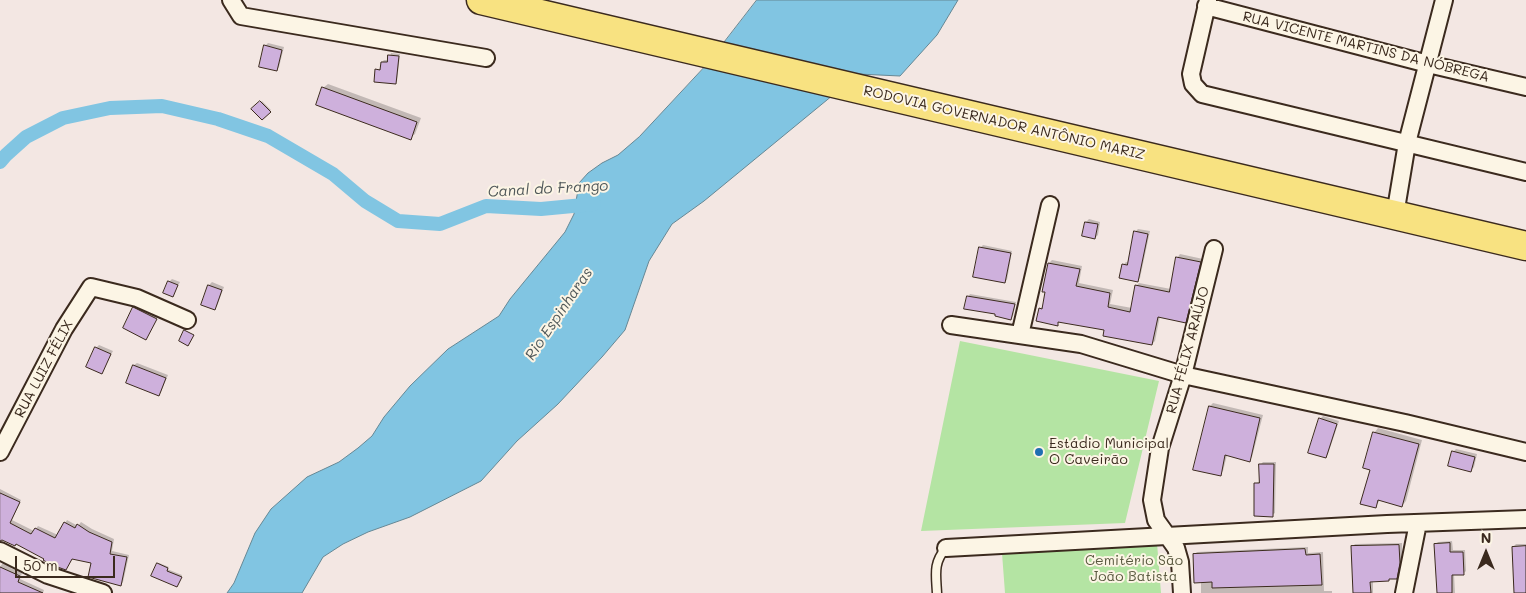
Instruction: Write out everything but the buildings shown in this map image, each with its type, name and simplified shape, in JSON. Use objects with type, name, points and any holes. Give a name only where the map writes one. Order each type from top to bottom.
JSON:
[{"type":"highway","name":"RODOVIA GOVERNADOR ANTÔNIO MARIZ","points":[[481,0],[1526,246]]},
{"type":"street","points":[[231,0],[241,16],[486,58]]},
{"type":"street","points":[[1395,215],[1407,143],[1444,0]]},
{"type":"street","points":[[1207,3],[1191,74],[1192,84],[1202,94],[1526,172]]},
{"type":"street","name":"RUA VICENTE MARTINS DA NÓBREGA","points":[[1207,3],[1428,64],[1526,87]]},
{"type":"street","points":[[1020,335],[1050,205]]},
{"type":"street","name":"RUA FÉLIX ARAÚJO","points":[[1182,593],[1180,562],[1176,548],[1156,520],[1152,500],[1160,448],[1183,376],[1214,249]]},
{"type":"street","name":"RUA LUIZ FÉLIX","points":[[0,452],[64,329],[91,287],[137,298],[187,320]]},
{"type":"street","points":[[951,324],[1081,344],[1183,376],[1405,422],[1526,452]]},
{"type":"street","points":[[946,548],[1526,519]]},
{"type":"street","points":[[1404,593],[1418,523]]},
{"type":"street","points":[[0,551],[48,575],[103,593]]},
{"type":"lane","points":[[937,593],[936,568],[939,557],[946,548]]},
{"type":"green space","name":"Estádio Municipal O Caveirão","points":[[960,341],[1159,381],[1125,523],[921,531]]},
{"type":"green space","name":"Cemitério São João Batista","points":[[1157,543],[1161,593],[1005,593],[1002,553]]},
{"type":"water","points":[[757,0],[958,0],[937,35],[900,76],[858,74],[847,83],[716,53]]},
{"type":"water","name":"Rio Espinharas","points":[[715,56],[844,86],[704,201],[672,224],[649,261],[625,330],[558,404],[517,441],[481,481],[410,517],[368,532],[343,544],[323,557],[302,593],[227,593],[234,583],[255,533],[271,509],[307,477],[339,462],[358,448],[372,436],[384,417],[410,386],[448,349],[499,316],[510,299],[565,232],[574,214],[579,183],[588,173],[618,155],[639,137]]},
{"type":"waterway","name":"Canal do Frango","points":[[0,162],[26,137],[63,118],[110,108],[162,106],[218,119],[268,136],[333,174],[365,201],[398,221],[440,224],[486,206],[541,209],[594,204]]},
{"type":"place","name":"Estádio Municipal O Caveirão","points":[[1039,452]]}]
